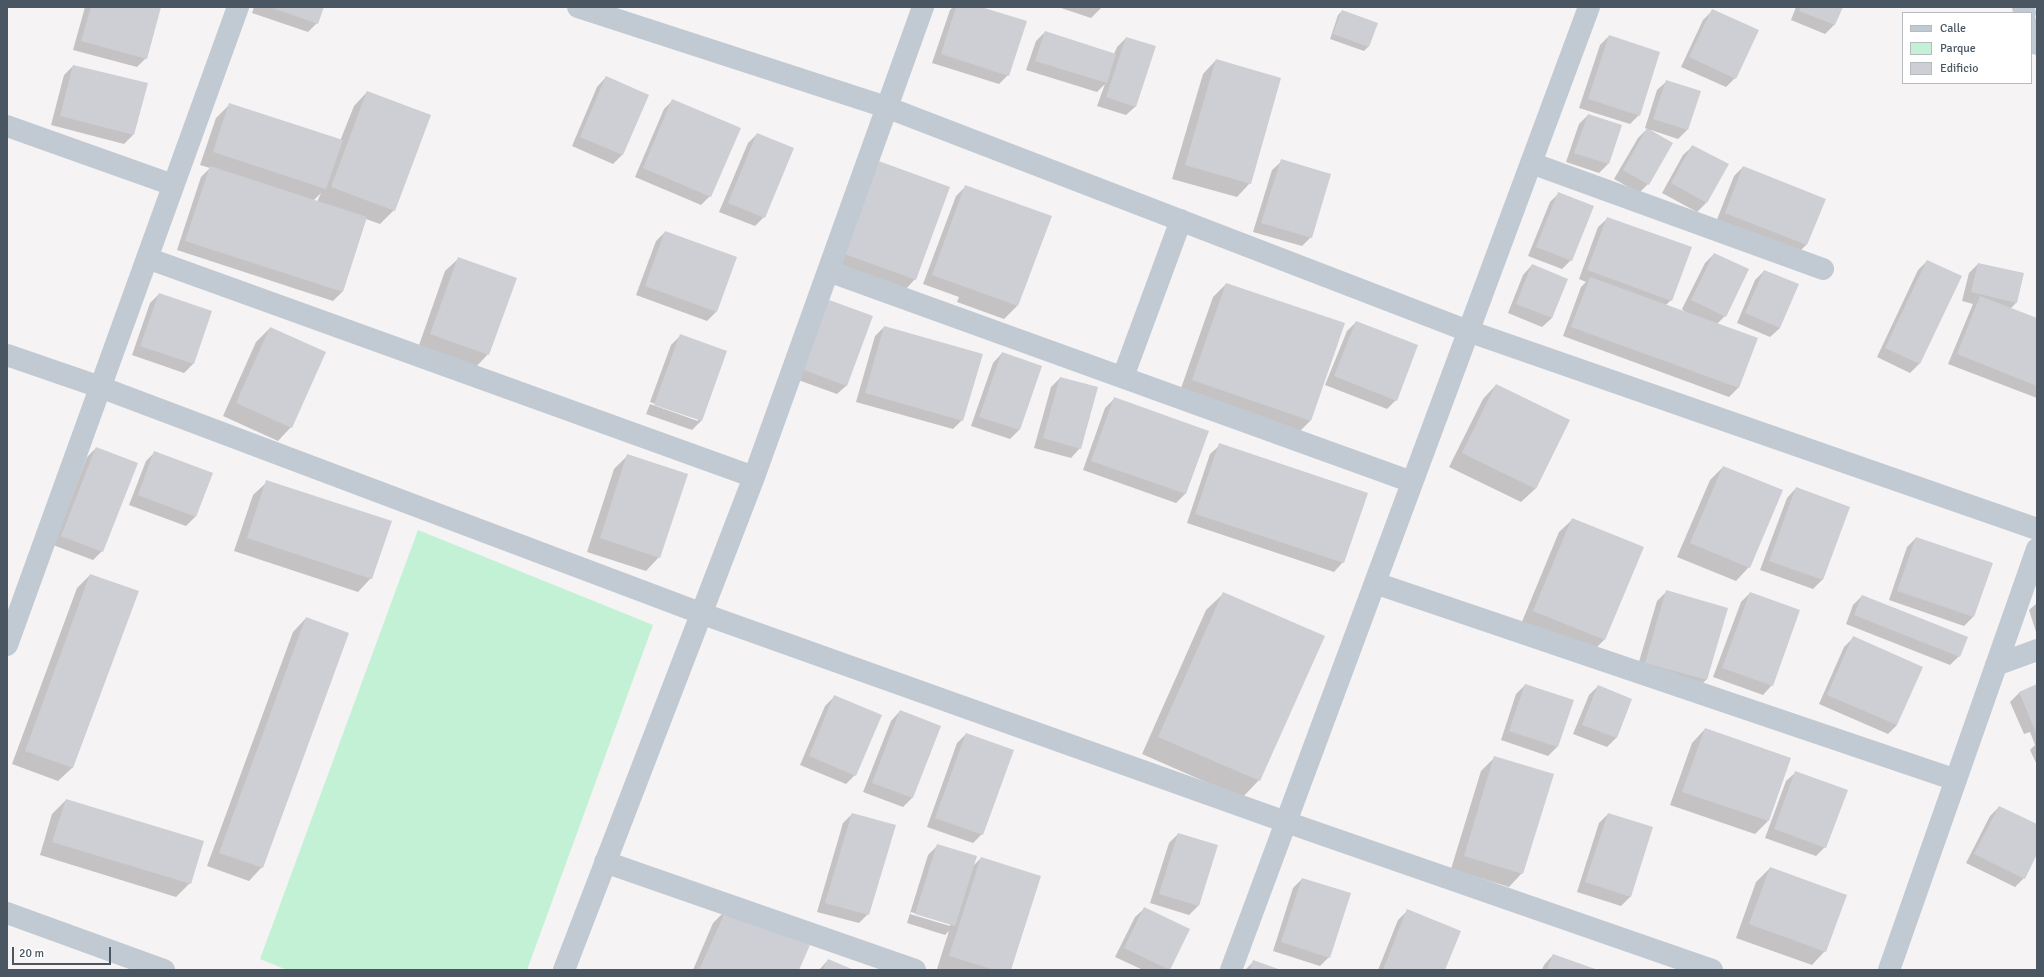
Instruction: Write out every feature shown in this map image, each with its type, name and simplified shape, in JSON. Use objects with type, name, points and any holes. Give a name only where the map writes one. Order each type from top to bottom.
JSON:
[{"type":"street","points":[[7,645],[238,7]]},
{"type":"street","points":[[578,7],[886,107],[1468,331],[2037,529]]},
{"type":"street","points":[[564,970],[703,614],[754,477],[923,7]]},
{"type":"street","points":[[1231,970],[1588,7]]},
{"type":"street","points":[[2032,31],[2037,44]]},
{"type":"street","points":[[7,126],[173,185]]},
{"type":"street","points":[[1531,163],[1823,269]]},
{"type":"street","points":[[1123,377],[1181,220]]},
{"type":"street","points":[[147,258],[754,477]]},
{"type":"street","points":[[828,271],[1412,482]]},
{"type":"street","points":[[7,355],[100,387],[703,614],[1286,822],[1712,970]]},
{"type":"street","points":[[1889,970],[2037,549]]},
{"type":"street","points":[[1375,583],[1956,780]]},
{"type":"street","points":[[1996,665],[2037,650]]},
{"type":"street","points":[[605,862],[915,970]]},
{"type":"street","points":[[7,913],[164,970]]},
{"type":"green space","points":[[418,530],[653,625],[527,970],[287,970],[260,959]]},
{"type":"building","points":[[91,7],[161,7],[147,59],[81,41]]},
{"type":"building","points":[[270,7],[324,7],[318,24]]},
{"type":"building","points":[[956,7],[981,7],[1027,21],[1009,76],[941,54]]},
{"type":"building","points":[[1801,7],[1843,7],[1835,25],[1799,11]]},
{"type":"building","points":[[1712,9],[1759,30],[1736,79],[1689,57]]},
{"type":"building","points":[[1342,10],[1378,23],[1369,47],[1333,34]]},
{"type":"building","points":[[1045,31],[1116,54],[1107,83],[1035,61]]},
{"type":"building","points":[[1609,35],[1660,52],[1640,116],[1588,99]]},
{"type":"building","points":[[1126,37],[1156,46],[1136,107],[1106,97]]},
{"type":"building","points":[[1216,59],[1281,78],[1251,184],[1185,165]]},
{"type":"building","points":[[73,65],[148,83],[134,135],[60,116]]},
{"type":"building","points":[[606,76],[649,95],[623,155],[580,137]]},
{"type":"building","points":[[1666,80],[1701,91],[1688,130],[1653,119]]},
{"type":"building","points":[[367,91],[431,115],[395,211],[331,187]]},
{"type":"building","points":[[672,99],[741,128],[711,197],[643,168]]},
{"type":"building","points":[[229,103],[343,140],[326,189],[213,152]]},
{"type":"building","points":[[1588,114],[1622,125],[1609,164],[1574,153]]},
{"type":"building","points":[[1647,128],[1673,143],[1649,185],[1623,170]]},
{"type":"building","points":[[757,133],[794,148],[765,218],[728,203]]},
{"type":"building","points":[[1692,145],[1729,164],[1707,203],[1671,183]]},
{"type":"building","points":[[1281,159],[1331,174],[1312,238],[1261,223]]},
{"type":"building","points":[[876,160],[950,187],[916,280],[842,253]]},
{"type":"building","points":[[210,166],[367,217],[343,292],[185,241]]},
{"type":"building","points":[[1743,166],[1826,199],[1807,245],[1725,213]]},
{"type":"building","points":[[965,185],[1052,216],[1018,306],[932,275]]},
{"type":"building","points":[[1558,192],[1594,206],[1572,261],[1536,247]]},
{"type":"building","points":[[1607,217],[1692,247],[1672,301],[1587,270]]},
{"type":"building","points":[[665,231],[737,257],[717,312],[645,286]]},
{"type":"building","points":[[1714,253],[1749,269],[1726,317],[1691,300]]},
{"type":"building","points":[[458,257],[517,278],[489,355],[430,334]]},
{"type":"building","points":[[1927,260],[1962,276],[1920,364],[1885,348]]},
{"type":"building","points":[[1978,263],[2024,273],[2017,303],[1971,292]]},
{"type":"building","points":[[1532,264],[1568,279],[1552,318],[1516,304]]},
{"type":"building","points":[[1764,270],[1799,284],[1780,328],[1745,313]]},
{"type":"building","points":[[1590,277],[1758,338],[1739,388],[1571,327]]},
{"type":"building","points":[[1226,283],[1345,323],[1311,421],[1192,380]]},
{"type":"building","points":[[159,293],[212,311],[194,364],[140,346]]},
{"type":"building","points":[[1980,296],[2037,318],[2037,386],[1957,354]]},
{"type":"building","points":[[821,297],[873,316],[847,386],[796,367]]},
{"type":"building","points":[[1356,321],[1418,345],[1397,401],[1334,376]]},
{"type":"building","points":[[884,326],[983,354],[963,421],[865,393]]},
{"type":"building","points":[[270,327],[326,352],[292,428],[236,403]]},
{"type":"building","points":[[680,334],[727,351],[702,421],[654,405]]},
{"type":"building","points":[[1002,352],[1042,366],[1020,430],[979,417]]},
{"type":"building","points":[[1060,377],[1098,387],[1081,449],[1043,438]]},
{"type":"building","points":[[1496,384],[1570,420],[1536,489],[1462,453]]},
{"type":"building","points":[[1114,397],[1209,431],[1186,494],[1091,461]]},
{"type":"building","points":[[1219,443],[1368,493],[1344,563],[1195,514]]},
{"type":"building","points":[[96,447],[138,463],[103,552],[61,536]]},
{"type":"building","points":[[154,451],[213,473],[196,517],[138,495]]},
{"type":"building","points":[[627,454],[688,474],[660,558],[600,538]]},
{"type":"building","points":[[1723,466],[1783,490],[1750,568],[1690,543]]},
{"type":"building","points":[[266,480],[392,521],[372,579],[247,538]]},
{"type":"building","points":[[1796,487],[1850,507],[1823,580],[1769,561]]},
{"type":"building","points":[[1572,518],[1644,547],[1605,640],[1533,611]]},
{"type":"building","points":[[1916,537],[1993,563],[1974,617],[1897,591]]},
{"type":"building","points":[[90,574],[139,591],[73,768],[25,751]]},
{"type":"building","points":[[1666,590],[1728,608],[1707,680],[1645,663]]},
{"type":"building","points":[[1223,592],[1325,636],[1260,781],[1158,737]]},
{"type":"building","points":[[1750,592],[1800,610],[1773,686],[1722,668]]},
{"type":"building","points":[[1862,595],[1968,637],[1960,657],[1854,615]]},
{"type":"building","points":[[306,617],[349,633],[263,868],[219,853]]},
{"type":"building","points":[[1853,636],[1923,667],[1897,725],[1827,695]]},
{"type":"building","points":[[1525,684],[1574,700],[1558,747],[1509,731]]},
{"type":"building","points":[[2037,684],[2037,735],[2019,692]]},
{"type":"building","points":[[1598,685],[1632,699],[1617,738],[1582,725]]},
{"type":"building","points":[[834,695],[882,715],[856,776],[809,756]]},
{"type":"building","points":[[900,710],[941,726],[913,798],[872,783]]},
{"type":"building","points":[[1705,728],[1791,758],[1769,821],[1682,792]]},
{"type":"building","points":[[966,733],[1014,750],[983,835],[935,818]]},
{"type":"building","points":[[1494,756],[1554,774],[1523,874],[1464,856]]},
{"type":"building","points":[[1795,771],[1848,790],[1826,848],[1774,829]]},
{"type":"building","points":[[66,799],[204,841],[191,884],[52,842]]},
{"type":"building","points":[[1999,806],[2037,824],[2037,854],[2025,879],[1974,854]]},
{"type":"building","points":[[852,813],[896,825],[869,915],[825,903]]},
{"type":"building","points":[[1608,813],[1653,827],[1631,897],[1585,882]]},
{"type":"building","points":[[1178,833],[1218,845],[1199,906],[1159,894]]},
{"type":"building","points":[[937,844],[977,856],[955,926],[915,914]]},
{"type":"building","points":[[981,857],[1041,876],[1011,970],[995,970],[949,956]]},
{"type":"building","points":[[1770,867],[1847,895],[1826,952],[1749,924]]},
{"type":"building","points":[[1302,878],[1351,893],[1330,958],[1281,942]]},
{"type":"building","points":[[1144,907],[1190,929],[1170,970],[1124,948]]},
{"type":"building","points":[[727,908],[810,945],[799,970],[699,970]]},
{"type":"building","points":[[1407,909],[1461,931],[1445,970],[1383,970]]},
{"type":"building","points":[[1553,954],[1598,970],[1547,970]]},
{"type":"building","points":[[828,959],[854,970],[823,970]]},
{"type":"building","points":[[1253,960],[1281,970],[1250,970]]}]
